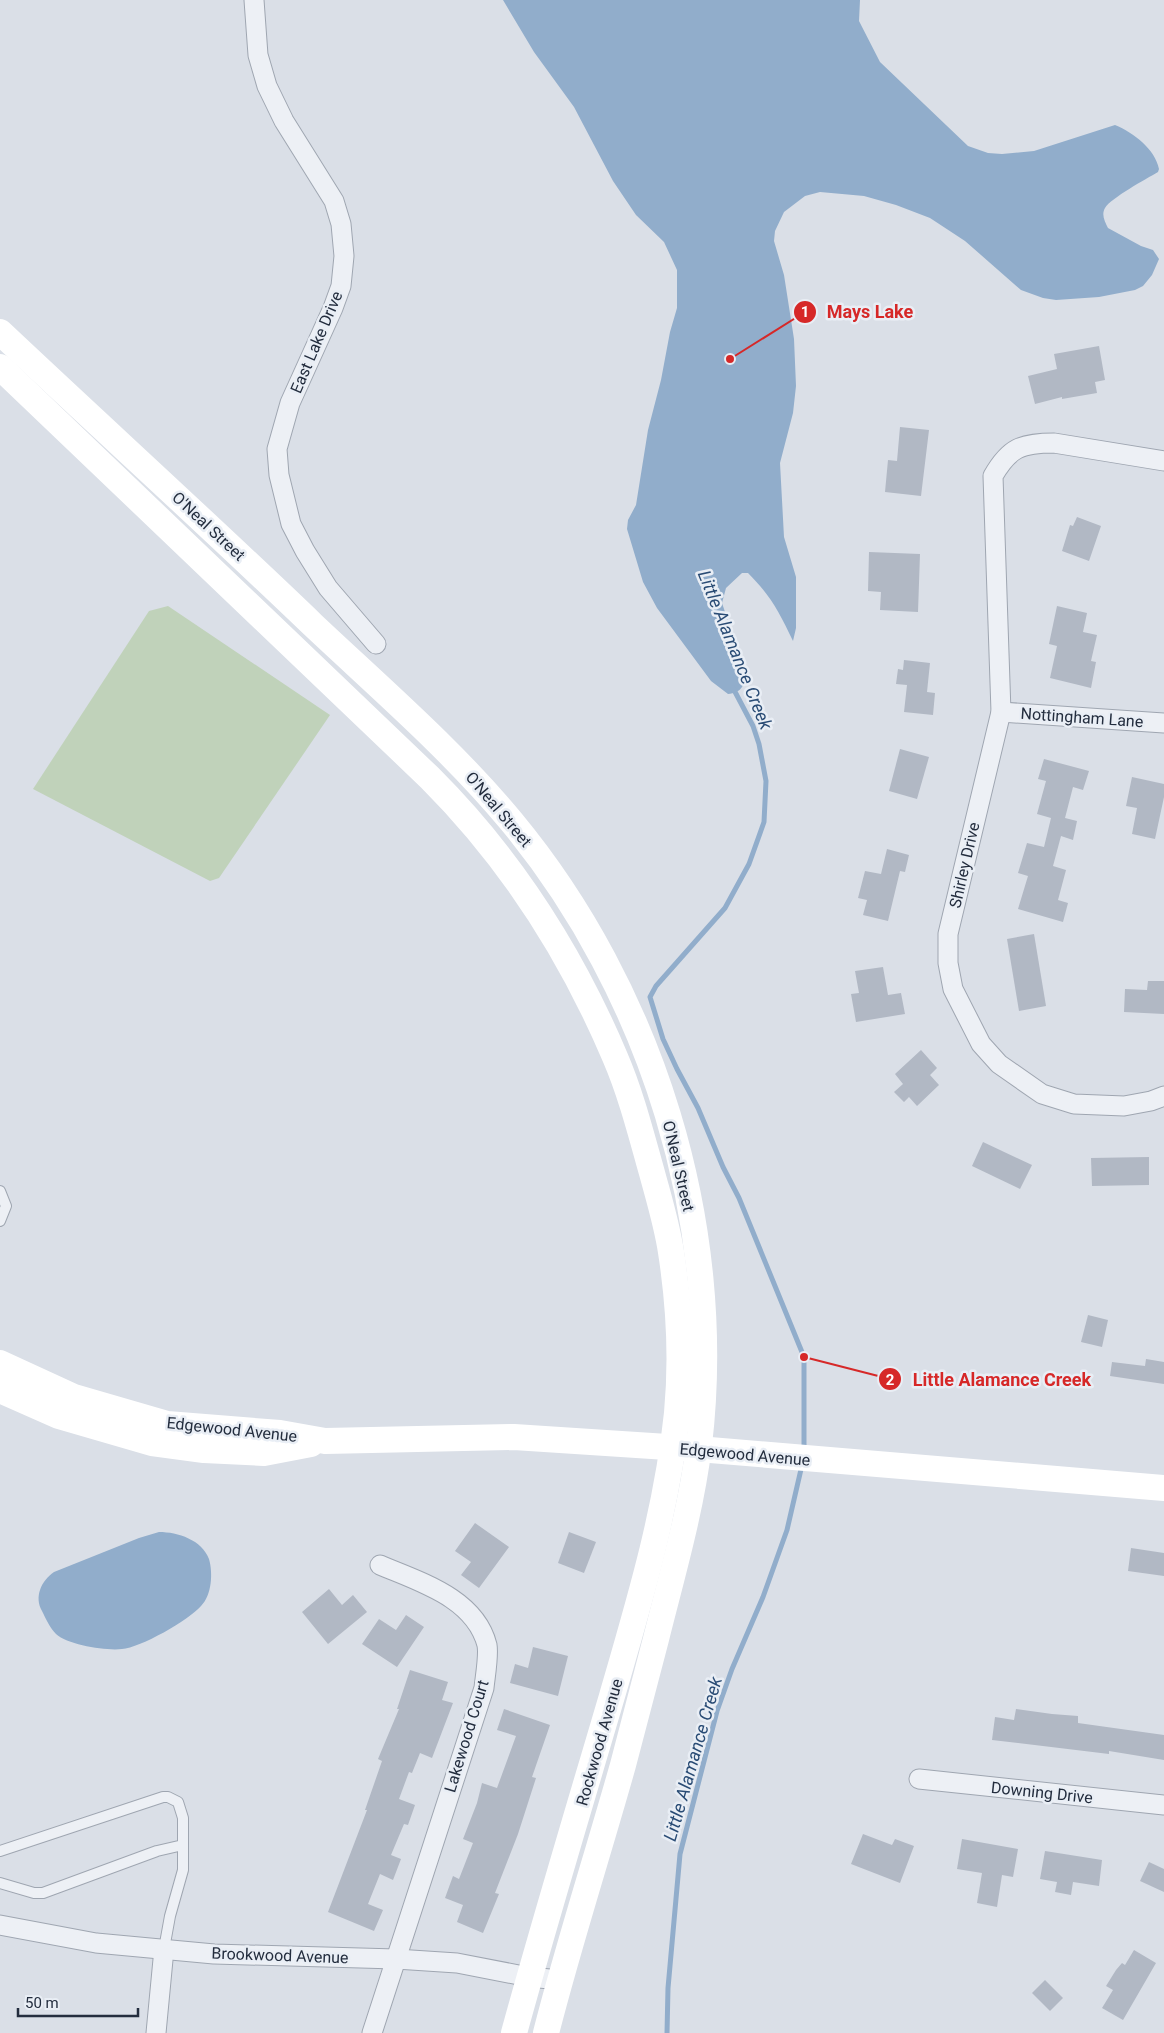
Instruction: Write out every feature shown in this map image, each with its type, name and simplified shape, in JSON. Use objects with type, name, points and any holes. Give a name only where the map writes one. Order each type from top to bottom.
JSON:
[{"type":"street","name":"East Lake Drive","points":[[254,0],[258,54],[267,86],[284,121],[334,200],[341,224],[344,256],[341,286],[333,308],[290,404],[278,449],[279,475],[291,524],[305,551],[328,588],[376,644]]},
{"type":"street","name":"O'Neal Street","points":[[0,332],[198,515],[469,772],[544,863],[576,911],[605,963],[630,1015],[663,1104],[679,1157],[688,1196],[698,1261],[703,1328],[702,1409],[698,1449]]},
{"type":"street","name":"O'Neal Street","points":[[0,367],[457,805],[518,880],[556,937],[588,998],[616,1059],[639,1125],[671,1250],[678,1320],[677,1411],[672,1448]]},
{"type":"street","name":"Shirley Drive","points":[[1164,461],[1039,443],[1012,450],[993,476],[1001,712],[948,934],[948,963],[953,989],[981,1044],[999,1064],[1042,1094],[1074,1104],[1124,1106],[1151,1101],[1164,1096]]},
{"type":"street","name":"Nottingham Lane","points":[[1001,712],[1164,723]]},
{"type":"street","name":"Edgewood Avenue","points":[[0,1363],[44,1397]]},
{"type":"street","name":"Edgewood Avenue","points":[[0,1390],[44,1397],[74,1397],[167,1424],[280,1433],[325,1441],[514,1437],[698,1449],[1164,1488]]},
{"type":"street","name":"Rockwood Avenue","points":[[514,2033],[650,1568],[672,1448]]},
{"type":"street","name":"Rockwood Avenue","points":[[546,2033],[625,1756],[681,1540],[698,1449]]},
{"type":"street","name":"Lakewood Court","points":[[372,2033],[484,1688],[487,1646],[476,1619],[463,1607],[435,1589],[380,1564]]},
{"type":"street","name":"Downing Drive","points":[[920,1779],[1164,1805]]},
{"type":"street","name":"Brookwood Avenue","points":[[0,1925],[96,1943],[214,1954],[396,1958],[457,1963],[529,1977],[560,1980]]},
{"type":"street","points":[[156,2033],[164,1949]]},
{"type":"lane","points":[[0,1191],[6,1206],[0,1222]]},
{"type":"lane","points":[[0,1851],[163,1797],[173,1799],[181,1806],[183,1818],[182,1876],[170,1916],[164,1949]]},
{"type":"lane","points":[[0,1883],[34,1893],[43,1893],[157,1852],[183,1845]]},
{"type":"green space","points":[[168,606],[330,715],[219,878],[210,881],[33,789],[149,611]]},
{"type":"water","points":[[503,0],[860,0],[859,21],[880,62],[968,146],[988,153],[1002,154],[1034,151],[1115,125],[1143,142],[1157,162],[1158,172],[1114,199],[1105,208],[1103,216],[1108,228],[1141,246],[1153,250],[1159,259],[1152,275],[1143,286],[1135,290],[1099,297],[1056,300],[1043,298],[1021,290],[965,241],[930,218],[896,205],[864,196],[820,192],[805,196],[784,212],[775,231],[774,241],[784,275],[794,339],[796,386],[793,413],[780,463],[784,537],[796,577],[796,628],[793,641],[774,605],[763,589],[748,573],[742,573],[726,588],[722,603],[746,675],[743,686],[736,692],[728,694],[711,681],[657,608],[643,582],[627,529],[628,520],[636,505],[648,430],[677,308],[677,270],[664,242],[636,215],[613,181],[574,107],[534,52]]},
{"type":"water","points":[[159,1532],[188,1538],[206,1552],[210,1565],[211,1584],[205,1601],[195,1612],[152,1639],[122,1649],[107,1649],[78,1644],[56,1634],[40,1606],[39,1600],[42,1585],[49,1576],[54,1572],[139,1538]]},
{"type":"building","points":[[1099,346],[1105,380],[1095,382],[1097,393],[1062,399],[1062,397],[1035,404],[1028,376],[1057,369],[1054,354]]},
{"type":"building","points":[[900,427],[929,430],[921,496],[885,492],[888,460],[897,461]]},
{"type":"building","points":[[1077,517],[1101,526],[1089,561],[1062,551],[1070,525],[1073,526]]},
{"type":"building","points":[[869,552],[920,554],[918,612],[880,610],[881,592],[868,591]]},
{"type":"building","points":[[1057,606],[1087,613],[1083,632],[1097,635],[1091,661],[1096,662],[1091,688],[1050,678],[1057,646],[1049,644]]},
{"type":"building","points":[[904,660],[930,663],[927,692],[935,693],[933,715],[904,712],[907,685],[896,684],[898,669],[903,670]]},
{"type":"building","points":[[900,749],[929,757],[917,799],[889,791]]},
{"type":"building","points":[[1044,759],[1089,771],[1083,790],[1073,787],[1065,818],[1077,821],[1073,840],[1061,836],[1053,866],[1066,870],[1058,900],[1068,903],[1063,922],[1018,909],[1028,876],[1018,873],[1027,843],[1044,847],[1051,818],[1037,814],[1046,781],[1038,779]]},
{"type":"building","points":[[1132,777],[1164,784],[1164,797],[1155,839],[1132,834],[1137,808],[1126,806]]},
{"type":"building","points":[[887,849],[909,855],[905,872],[900,871],[888,921],[863,915],[867,900],[858,898],[865,871],[881,874]]},
{"type":"building","points":[[1034,934],[1046,1006],[1019,1011],[1007,939]]},
{"type":"building","points":[[883,967],[888,995],[901,993],[905,1014],[856,1022],[851,994],[859,993],[855,971]]},
{"type":"building","points":[[1148,981],[1164,981],[1164,1014],[1124,1012],[1125,989],[1147,990]]},
{"type":"building","points":[[921,1050],[937,1068],[930,1075],[939,1085],[917,1106],[909,1097],[904,1102],[894,1092],[903,1084],[895,1074]]},
{"type":"building","points":[[983,1142],[1032,1165],[1020,1189],[972,1166]]},
{"type":"building","points":[[1149,1157],[1149,1185],[1092,1186],[1091,1158]]},
{"type":"building","points":[[1088,1315],[1108,1320],[1102,1347],[1081,1342]]},
{"type":"building","points":[[1146,1359],[1164,1362],[1164,1384],[1110,1376],[1112,1362],[1145,1366]]},
{"type":"building","points":[[475,1523],[509,1547],[479,1588],[461,1575],[471,1562],[455,1551]]},
{"type":"building","points":[[569,1532],[596,1542],[584,1573],[558,1563]]},
{"type":"building","points":[[1131,1548],[1164,1553],[1164,1576],[1128,1571]]},
{"type":"building","points":[[329,1589],[342,1605],[353,1595],[367,1612],[328,1644],[302,1612]]},
{"type":"building","points":[[406,1615],[424,1627],[397,1667],[362,1644],[379,1619],[396,1630]]},
{"type":"building","points":[[533,1647],[568,1656],[558,1696],[510,1683],[515,1664],[528,1668]]},
{"type":"building","points":[[410,1670],[448,1682],[442,1700],[453,1703],[432,1758],[420,1753],[412,1773],[409,1772],[399,1799],[415,1805],[408,1825],[404,1824],[391,1855],[401,1859],[393,1880],[380,1874],[368,1904],[383,1910],[374,1931],[328,1912],[367,1810],[365,1810],[382,1761],[378,1759],[399,1709],[397,1709]]},
{"type":"building","points":[[504,1709],[550,1725],[532,1777],[536,1778],[518,1834],[495,1893],[499,1894],[483,1933],[457,1922],[463,1905],[445,1898],[453,1876],[459,1879],[473,1843],[463,1839],[477,1803],[482,1783],[497,1788],[516,1736],[497,1730]]},
{"type":"building","points":[[1016,1709],[1078,1716],[1078,1723],[1164,1735],[1164,1760],[1109,1751],[1109,1754],[992,1740],[995,1717],[1014,1720]]},
{"type":"building","points":[[863,1834],[892,1845],[895,1839],[914,1846],[900,1883],[851,1864]]},
{"type":"building","points":[[962,1839],[1018,1849],[1013,1877],[1002,1875],[997,1907],[977,1903],[982,1873],[957,1869]]},
{"type":"building","points":[[1045,1851],[1102,1860],[1099,1886],[1073,1882],[1071,1895],[1055,1892],[1057,1882],[1040,1879]]},
{"type":"building","points":[[1149,1862],[1164,1869],[1164,1892],[1140,1881]]},
{"type":"building","points":[[1134,1950],[1156,1963],[1123,2020],[1102,2008],[1113,1990],[1106,1986],[1122,1963],[1125,1965]]},
{"type":"building","points":[[1045,1980],[1063,1998],[1050,2011],[1032,1993]]},
{"type":"waterway","name":"Little Alamance Creek","points":[[733,688],[753,726],[759,744],[766,781],[764,822],[749,864],[725,908],[656,986],[650,997],[663,1039],[698,1108],[723,1167],[739,1198],[804,1357],[804,1451]]},
{"type":"waterway","name":"Little Alamance Creek","points":[[667,2033],[668,1988],[680,1854],[717,1711],[732,1669],[763,1597],[787,1530],[802,1465]]},
{"type":"place","name":"Mays Lake","points":[[730,359]]},
{"type":"place","name":"Little Alamance Creek","points":[[804,1357]]}]
